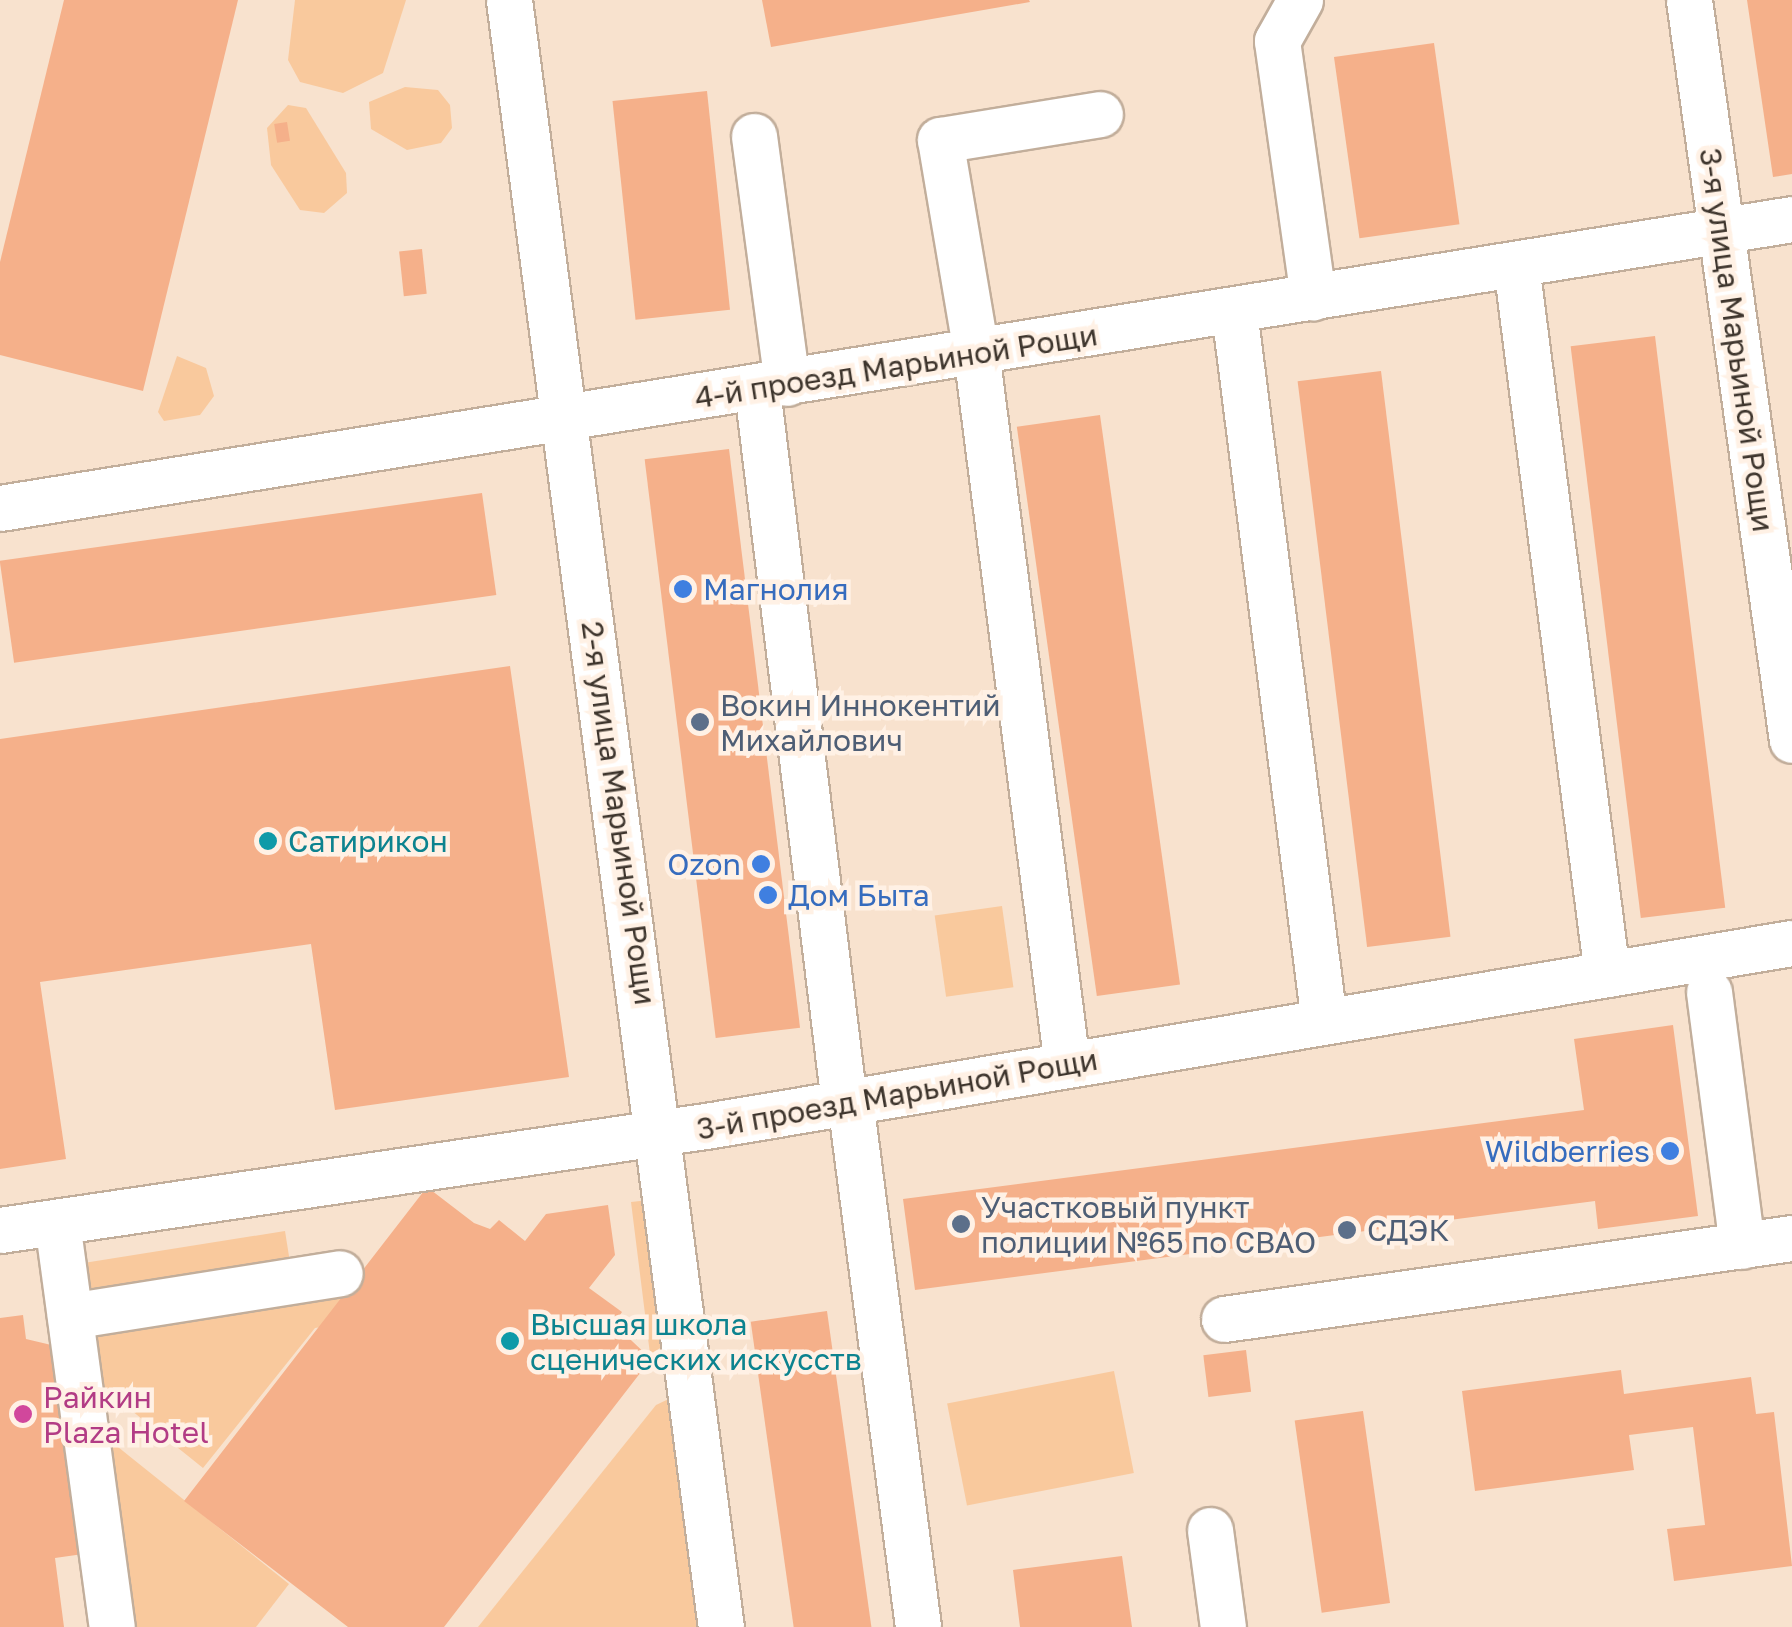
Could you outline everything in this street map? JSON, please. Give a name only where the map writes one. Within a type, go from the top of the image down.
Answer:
[{"type":"street","name":"2-я улица Марьиной Рощи","points":[[509,0],[722,1627]]},
{"type":"street","points":[[1300,0],[1277,41],[1313,297]]},
{"type":"street","name":"3-я улица Марьиной Рощи","points":[[1689,0],[1792,740]]},
{"type":"street","points":[[1067,1065],[976,352],[940,140],[1100,114]]},
{"type":"street","points":[[754,136],[772,386],[847,1102],[918,1627]]},
{"type":"street","name":"4-й проезд Марьиной Рощи","points":[[0,508],[566,420],[1792,219]]},
{"type":"street","points":[[1516,265],[1607,974]]},
{"type":"street","points":[[1234,310],[1324,1021]]},
{"type":"street","name":"3-й проезд Марьиной Рощи","points":[[0,1230],[660,1133],[1792,942]]},
{"type":"street","points":[[1709,992],[1742,1246]]},
{"type":"street","points":[[57,1222],[112,1627]]},
{"type":"street","points":[[1224,1319],[1792,1238]]},
{"type":"street","points":[[70,1316],[340,1273]]},
{"type":"street","points":[[1210,1530],[1223,1627]]},
{"type":"shaded area","points":[[295,0],[406,0],[383,73],[343,93],[300,82],[288,60]]},
{"type":"shaded area","points":[[405,87],[438,90],[450,105],[452,128],[441,143],[407,150],[371,129],[369,102]]},
{"type":"shaded area","points":[[288,105],[306,108],[346,173],[347,193],[324,213],[300,210],[271,165],[267,128]]},
{"type":"shaded area","points":[[177,356],[206,368],[214,396],[200,415],[164,421],[158,412]]},
{"type":"shaded area","points":[[1002,906],[1013,987],[946,997],[935,915]]},
{"type":"shaded area","points":[[649,1200],[662,1347],[650,1354],[631,1202]]},
{"type":"shaded area","points":[[285,1231],[290,1263],[86,1295],[81,1263]]},
{"type":"shaded area","points":[[430,1281],[432,1309],[315,1328],[203,1468],[96,1382],[90,1334]]},
{"type":"shaded area","points":[[1114,1371],[1134,1473],[967,1506],[947,1403]]},
{"type":"shaded area","points":[[675,1396],[704,1627],[478,1627],[656,1405]]},
{"type":"shaded area","points":[[103,1435],[289,1584],[256,1627],[127,1627]]},
{"type":"building","points":[[64,0],[238,0],[143,391],[0,355],[0,262]]},
{"type":"building","points":[[762,0],[1029,0],[1030,2],[771,47]]},
{"type":"building","points":[[1747,0],[1792,0],[1792,174],[1773,177]]},
{"type":"building","points":[[1434,43],[1459,224],[1359,238],[1334,57]]},
{"type":"building","points":[[707,91],[730,310],[636,320],[613,101]]},
{"type":"building","points":[[287,122],[290,141],[277,143],[274,124]]},
{"type":"building","points":[[422,249],[427,294],[404,296],[399,251]]},
{"type":"building","points":[[1655,336],[1725,908],[1641,918],[1571,346]]},
{"type":"building","points":[[1381,371],[1450,937],[1367,947],[1298,381]]},
{"type":"building","points":[[1100,415],[1180,984],[1097,996],[1017,427]]},
{"type":"building","points":[[729,449],[800,1028],[716,1038],[645,459]]},
{"type":"building","points":[[482,493],[496,595],[14,663],[0,561]]},
{"type":"building","name":"Сатирикон","points":[[510,666],[569,1077],[335,1110],[311,944],[40,982],[66,1159],[0,1169],[0,739]]},
{"type":"building","points":[[1673,1025],[1698,1216],[1598,1229],[1595,1201],[915,1290],[903,1199],[1584,1110],[1574,1039]]},
{"type":"building","points":[[427,1187],[474,1223],[490,1229],[499,1220],[525,1241],[546,1214],[608,1205],[615,1255],[589,1288],[622,1312],[614,1324],[651,1359],[444,1627],[348,1627],[184,1501]]},
{"type":"building","points":[[827,1311],[871,1627],[794,1627],[751,1322]]},
{"type":"building","points":[[23,1315],[26,1339],[64,1348],[90,1553],[55,1558],[64,1627],[0,1627],[0,1318]]},
{"type":"building","points":[[1246,1350],[1251,1392],[1208,1397],[1203,1355]]},
{"type":"building","points":[[1621,1370],[1624,1394],[1751,1377],[1756,1414],[1774,1412],[1792,1566],[1674,1581],[1667,1529],[1705,1525],[1693,1427],[1629,1435],[1634,1470],[1475,1491],[1462,1391]]},
{"type":"building","points":[[1363,1411],[1390,1603],[1322,1613],[1295,1421]]},
{"type":"building","points":[[1122,1556],[1132,1627],[1020,1627],[1013,1570]]},
{"type":"place","name":"Магнолия","points":[[683,589]]},
{"type":"place","name":"Вокин Иннокентий Михайлович","points":[[700,722]]},
{"type":"place","name":"Сатирикон","points":[[268,841]]},
{"type":"place","name":"Ozon","points":[[761,864]]},
{"type":"place","name":"Дом Быта","points":[[768,895]]},
{"type":"place","name":"Wildberries","points":[[1670,1151]]},
{"type":"place","name":"Участковый пункт полиции №65 по СВАО","points":[[961,1224]]},
{"type":"place","name":"СДЭК","points":[[1347,1230]]},
{"type":"place","name":"Высшая школа сценических искусств","points":[[510,1341]]},
{"type":"place","name":"Райкин Plaza Hotel","points":[[23,1414]]}]
